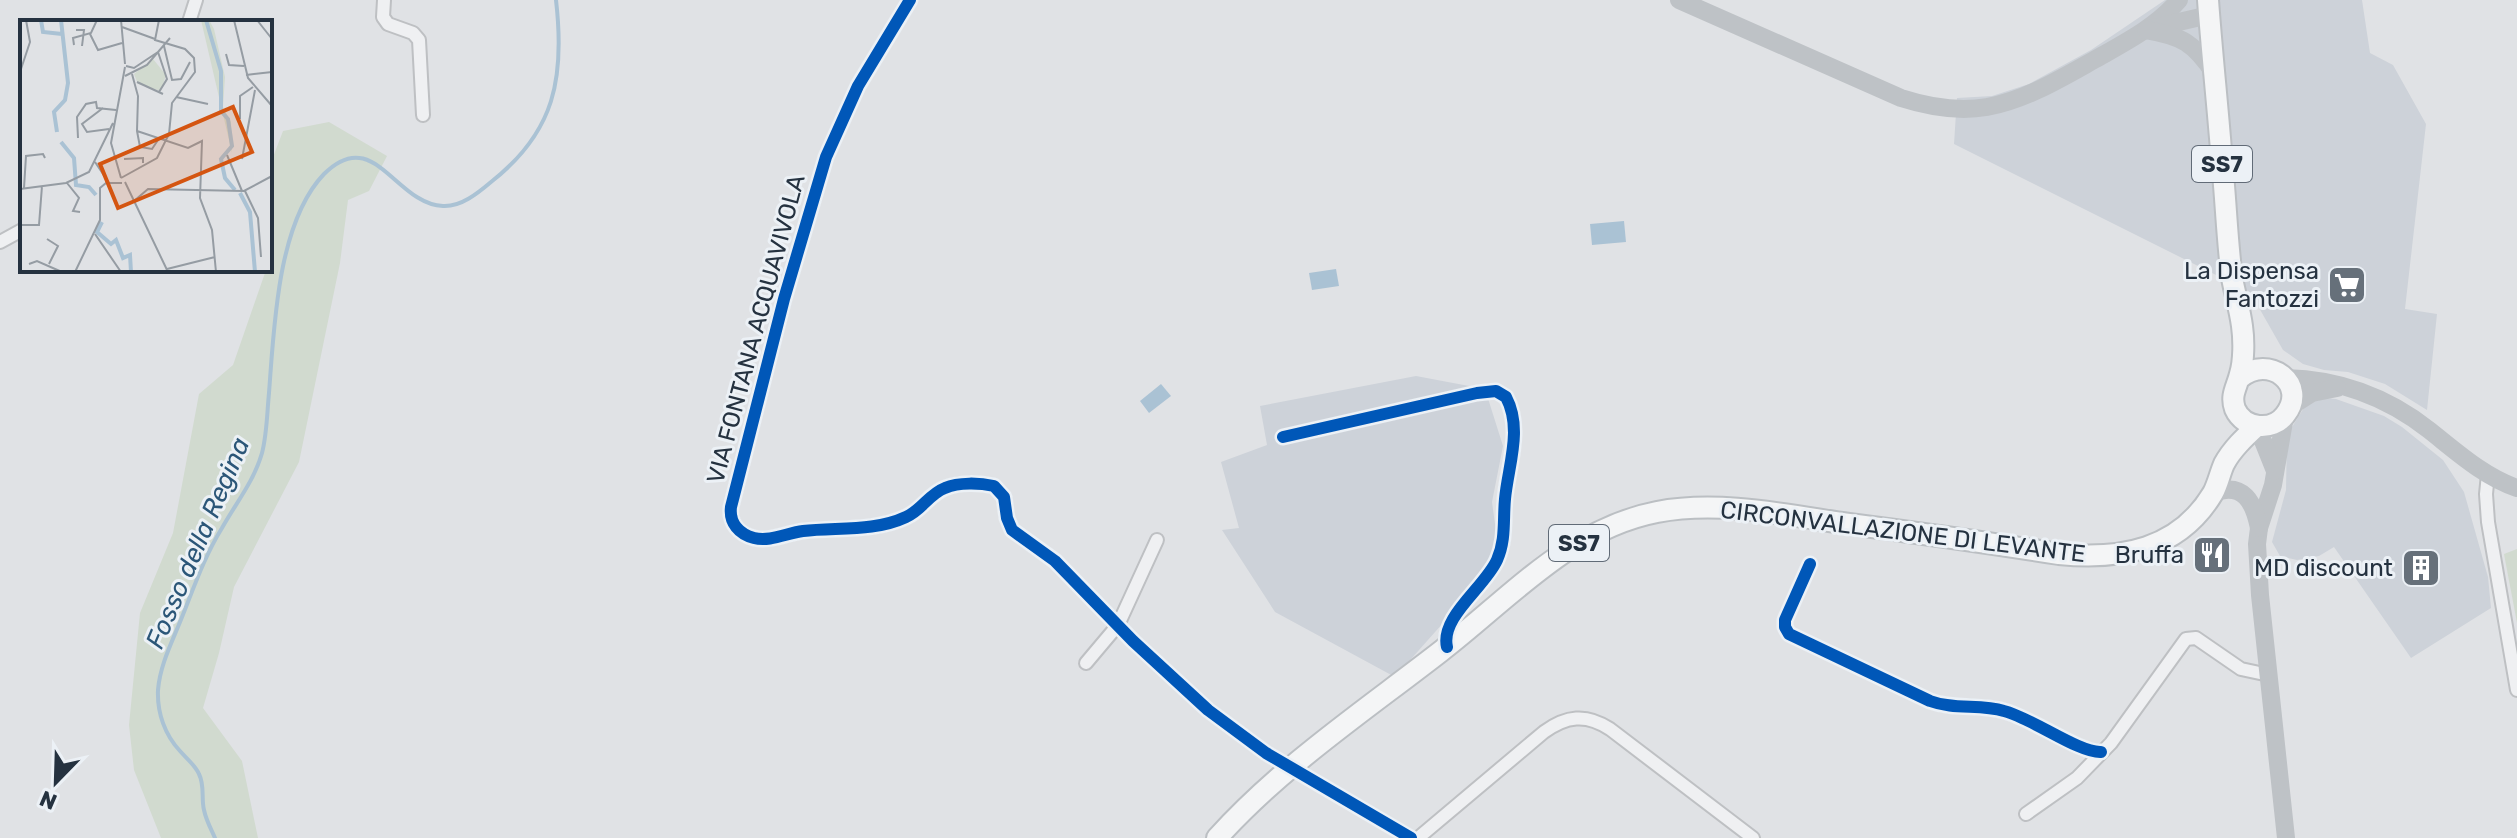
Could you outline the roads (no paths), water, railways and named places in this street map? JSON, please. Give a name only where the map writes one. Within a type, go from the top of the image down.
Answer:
[{"type":"main road","points":[[1679,0],[1901,98],[1961,109],[1988,107],[2035,91],[2146,30],[2209,8]]},
{"type":"main road","points":[[2146,30],[2179,0]]},
{"type":"main road","name":"SS7","points":[[2209,8],[2233,280],[2243,328],[2240,378],[2233,396],[2230,443],[2224,465]]},
{"type":"main road","points":[[2146,30],[2183,39],[2200,53],[2214,73]]},
{"type":"main road","name":"SS7","points":[[2243,328],[2290,387],[2287,412]]},
{"type":"main road","points":[[2240,378],[2257,368],[2348,386],[2384,401],[2488,474],[2517,488]]},
{"type":"main road","points":[[2234,406],[2247,422],[2267,426],[2277,423],[2312,393],[2348,386]]},
{"type":"main road","points":[[2259,528],[2270,498],[2287,412]]},
{"type":"main road","points":[[2257,426],[2275,472]]},
{"type":"main road","name":"CIRCONVALLAZIONE DI LEVANTE","points":[[1217,838],[1290,768],[1564,552],[1615,524],[1658,512],[1694,508],[1730,509],[2059,554],[2113,555],[2151,547],[2174,535],[2197,515],[2213,493],[2224,465],[2257,426]]},
{"type":"main road","points":[[2213,493],[2235,491],[2250,500],[2259,528],[2257,564],[2286,838]]},
{"type":"street","points":[[190,20],[196,0]]},
{"type":"street","points":[[384,0],[383,17],[388,24],[413,33],[419,40],[423,115]]},
{"type":"street","name":"VIA FONTANA ACQUAVIVOLA","points":[[910,0],[858,86],[826,157],[784,299],[731,517],[742,532],[760,539],[801,532],[859,528],[906,517],[938,491],[948,487],[991,485],[1002,494],[1012,530],[1055,561],[1157,664],[1216,717],[1290,768],[1411,838]]},
{"type":"street","points":[[0,242],[20,231]]},
{"type":"street","points":[[1283,437],[1477,393],[1496,391],[1506,397],[1512,416],[1513,448],[1501,549],[1491,571],[1450,621],[1445,635],[1447,647]]},
{"type":"street","points":[[2488,474],[2487,509],[2517,690]]},
{"type":"street","points":[[1086,663],[1118,625],[1157,540]]},
{"type":"street","points":[[1810,564],[1785,620],[1789,634],[1935,703],[1948,707],[2001,710],[2036,723],[2087,750],[2101,752]]},
{"type":"street","points":[[2181,629],[2241,669],[2269,675]]},
{"type":"street","points":[[2026,814],[2077,778],[2121,731],[2183,642],[2193,637]]},
{"type":"street","points":[[1418,838],[1544,732],[1564,720],[1582,717],[1610,729],[1753,838]]},
{"type":"water","points":[[1624,221],[1626,242],[1592,245],[1590,224]]},
{"type":"water","points":[[1336,269],[1339,286],[1312,290],[1309,273]]},
{"type":"water","points":[[1161,384],[1171,396],[1149,413],[1140,401]]},
{"type":"waterway","name":"Fosso della Regina","points":[[215,838],[205,814],[199,774],[170,738],[163,723],[158,699],[159,681],[166,655],[204,562],[250,482],[262,453],[276,309],[287,248],[296,220],[308,195],[324,174],[342,161],[357,158],[384,170],[426,202],[443,206],[463,202],[491,182],[513,163],[529,143],[551,102],[559,54],[556,0]]},
{"type":"place","name":"La Dispensa Fantozzi","points":[[2347,285]]},
{"type":"place","name":"Bruffa","points":[[2212,555]]},
{"type":"place","name":"MD discount","points":[[2421,568]]}]
